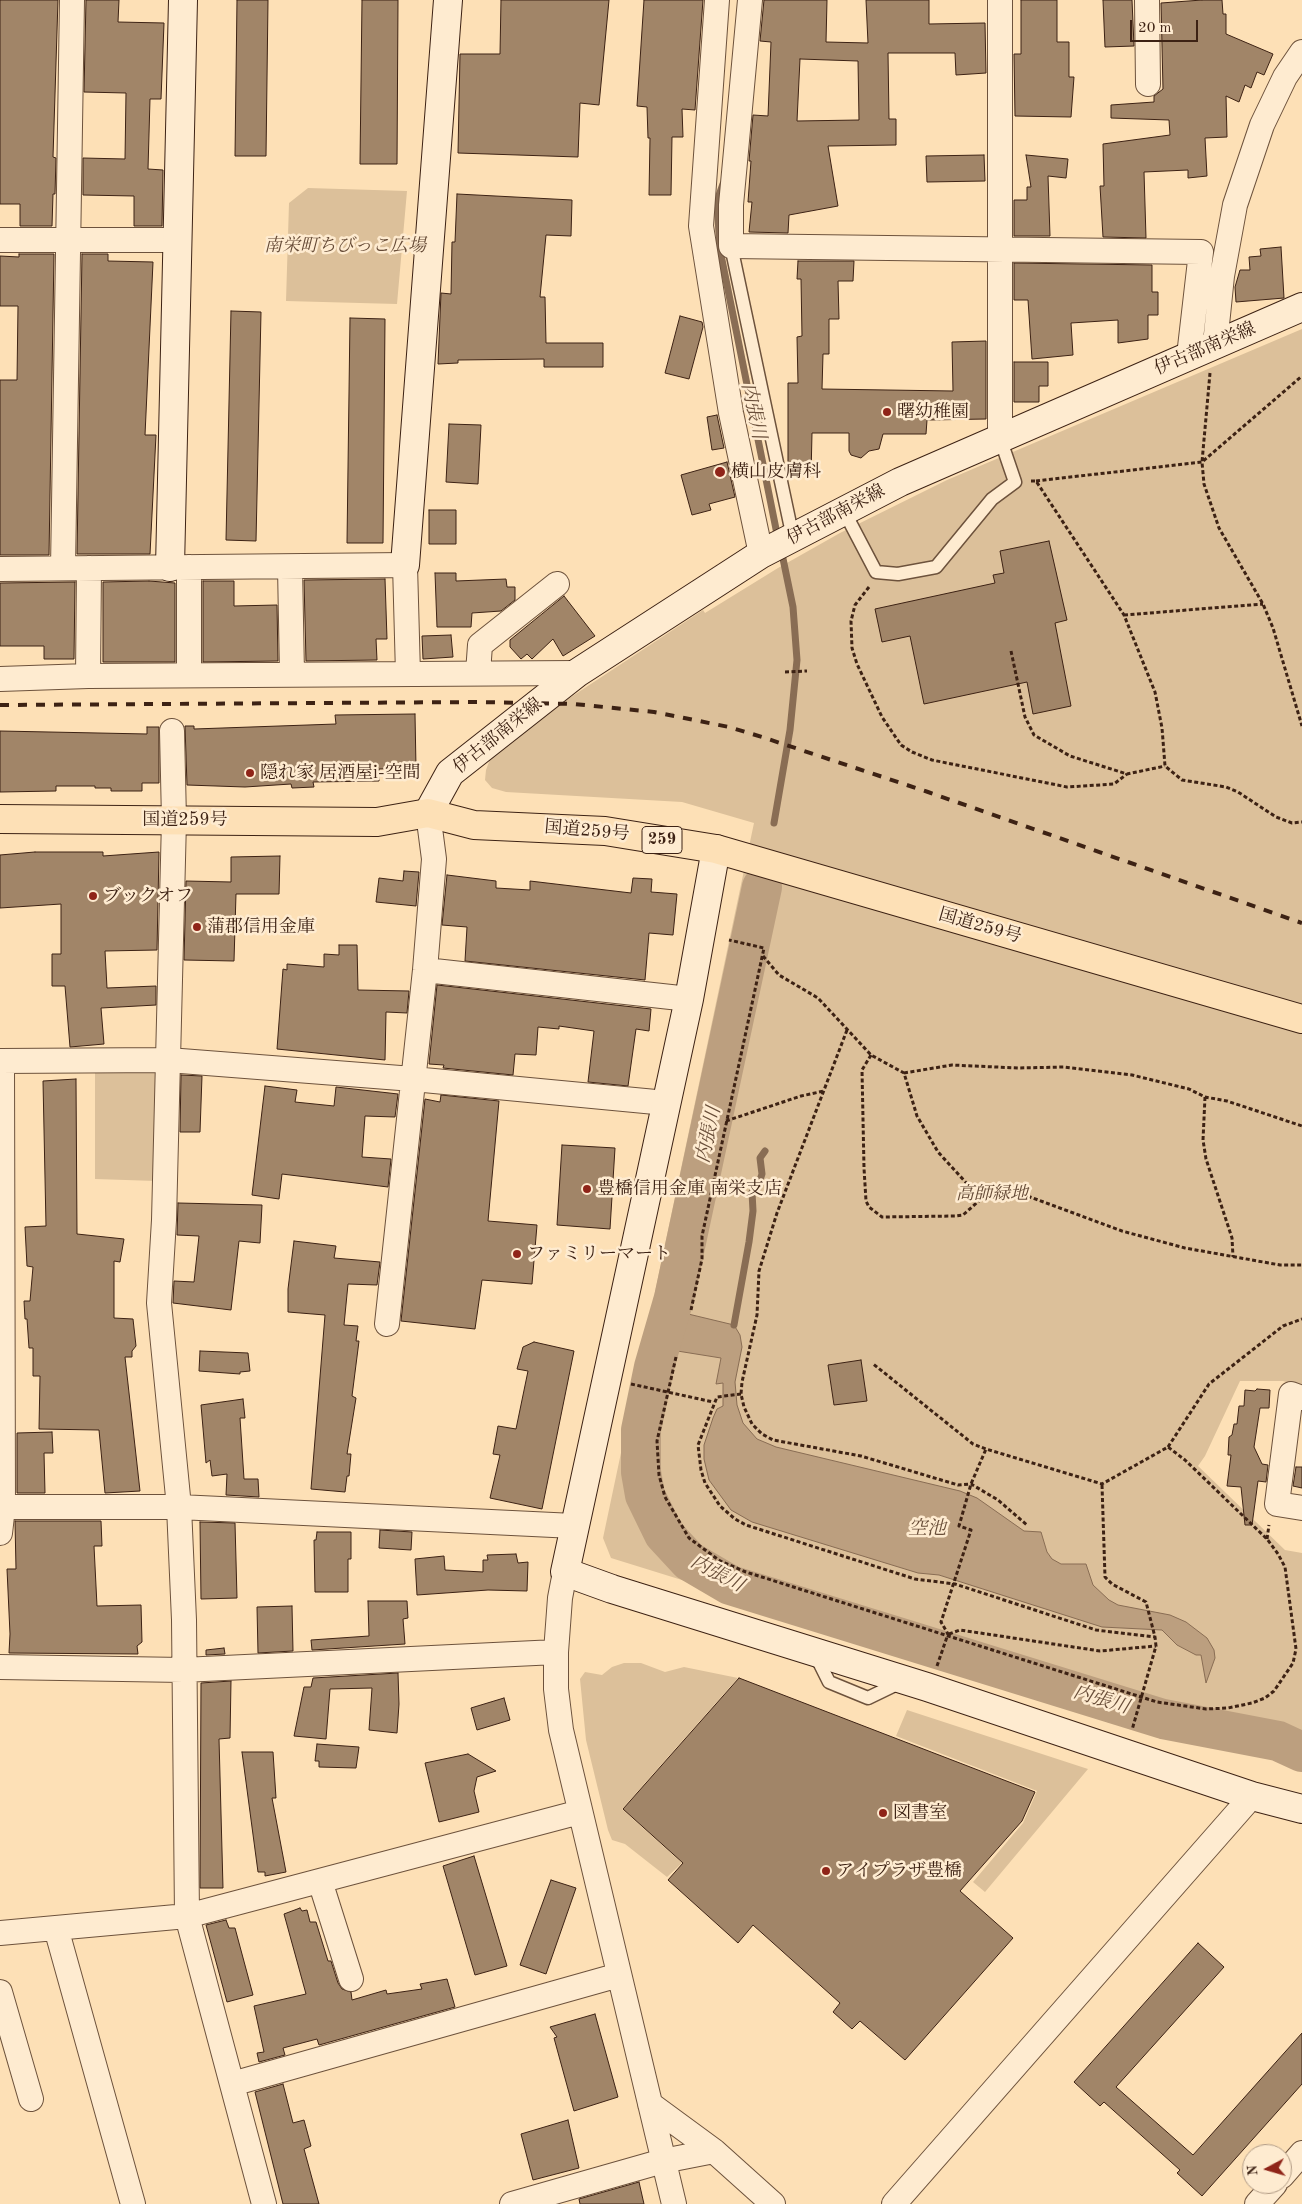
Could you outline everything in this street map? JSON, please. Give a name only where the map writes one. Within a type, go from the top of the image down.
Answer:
[{"type":"highway","name":"国道259号","points":[[0,818],[377,822],[428,812],[474,825],[605,831],[716,849],[1302,1019]]},
{"type":"street","points":[[63,568],[72,0]]},
{"type":"street","points":[[183,0],[179,240],[175,292],[179,567],[189,676]]},
{"type":"street","points":[[408,674],[405,565],[448,0]]},
{"type":"street","points":[[717,0],[700,226],[731,413],[764,553]]},
{"type":"street","points":[[750,0],[731,205],[731,246],[1201,252],[1205,355]]},
{"type":"street","points":[[1000,0],[1000,438]]},
{"type":"street","points":[[1147,0],[1148,84]]},
{"type":"street","points":[[1205,355],[1235,205],[1262,125],[1285,77],[1302,52]]},
{"type":"street","points":[[0,240],[67,238],[179,240]]},
{"type":"street","name":"伊古部南栄線","points":[[428,812],[450,773],[577,673],[764,553],[900,482],[1000,438],[1205,355],[1302,307]]},
{"type":"street","points":[[0,568],[405,565]]},
{"type":"street","points":[[290,567],[292,674]]},
{"type":"street","points":[[88,676],[89,568]]},
{"type":"street","points":[[478,673],[480,645],[556,584]]},
{"type":"street","points":[[0,679],[88,676],[577,673]]},
{"type":"street","points":[[172,731],[174,820],[164,1220],[159,1304],[179,1507],[184,1620],[183,1670],[187,1916],[264,2204]]},
{"type":"street","points":[[387,1324],[425,970],[434,859],[428,812]]},
{"type":"street","points":[[674,2204],[560,1730],[556,1689],[556,1652],[560,1598],[574,1526],[689,999],[716,849]]},
{"type":"street","points":[[425,970],[689,999]]},
{"type":"street","points":[[0,1532],[2,1507],[1,1061],[168,1060],[413,1079],[666,1103]]},
{"type":"street","points":[[1302,1398],[1291,1394],[1276,1504],[1302,1508]]},
{"type":"street","points":[[2,1507],[179,1507],[574,1526]]},
{"type":"street","points":[[565,1572],[612,1589],[905,1680],[1252,1796],[1302,1809]]},
{"type":"street","points":[[0,1667],[183,1670],[556,1652]]},
{"type":"street","points":[[894,2204],[1252,1796]]},
{"type":"street","points":[[0,1933],[187,1916],[580,1812]]},
{"type":"street","points":[[320,1881],[351,1979]]},
{"type":"street","points":[[56,1928],[133,2204]]},
{"type":"street","points":[[232,2084],[619,1975]]},
{"type":"street","points":[[0,1992],[31,2099]]},
{"type":"street","points":[[650,2104],[714,2150],[773,2204]]},
{"type":"street","points":[[512,2204],[663,2161],[714,2150]]},
{"type":"street","points":[[1292,2165],[1302,2154]]},
{"type":"street","points":[[1257,2204],[1266,2194]]},
{"type":"lane","points":[[731,246],[792,538]]},
{"type":"lane","points":[[844,511],[876,572],[898,574],[936,567],[992,499],[1015,482],[1000,438]]},
{"type":"path","points":[[1205,355],[1202,462],[1204,484],[1219,528],[1263,604],[1289,675],[1302,726]]},
{"type":"path","points":[[1015,482],[1202,462],[1302,376]]},
{"type":"path","points":[[1036,481],[1124,614],[1155,692],[1162,728],[1165,766],[1171,774],[1182,780],[1226,787],[1252,800],[1276,817],[1292,824],[1302,822]]},
{"type":"path","points":[[876,572],[872,583],[855,605],[850,636],[857,664],[882,717],[901,745],[932,760],[1067,787],[1114,784],[1128,774],[1165,766]]},
{"type":"path","points":[[1124,614],[1263,604]]},
{"type":"path","points":[[1010,651],[1025,717],[1034,736],[1070,756],[1128,774]]},
{"type":"path","points":[[786,672],[807,671]]},
{"type":"path","points":[[691,1310],[702,1259],[702,1236],[764,948],[729,940]]},
{"type":"path","points":[[763,956],[778,975],[818,998],[871,1055],[904,1073],[952,1064],[1018,1068],[1064,1067],[1132,1075],[1188,1089],[1205,1097],[1227,1101],[1302,1126]]},
{"type":"path","points":[[847,1030],[777,1213],[760,1271],[757,1315],[741,1394],[752,1424],[773,1440],[861,1456],[958,1484],[972,1484],[998,1500],[1027,1525]]},
{"type":"path","points":[[871,1055],[862,1070],[864,1168],[869,1207],[882,1217],[963,1215],[982,1199],[994,1195],[1022,1194],[1122,1231],[1233,1257],[1280,1265],[1302,1265]]},
{"type":"path","points":[[904,1073],[917,1116],[938,1152],[982,1199]]},
{"type":"path","points":[[726,1121],[801,1096],[824,1091]]},
{"type":"path","points":[[1205,1097],[1203,1140],[1206,1159],[1232,1238],[1233,1257]]},
{"type":"path","points":[[872,1363],[973,1444],[1102,1484],[1168,1447],[1209,1384],[1283,1326],[1302,1319]]},
{"type":"path","points":[[676,1357],[658,1440],[659,1475],[665,1497],[689,1538],[720,1561],[746,1572],[1157,1702],[1206,1709],[1240,1707],[1265,1698],[1274,1691],[1293,1663],[1296,1648],[1285,1567],[1267,1539],[1202,1475],[1168,1447]]},
{"type":"path","points":[[644,1387],[713,1402]]},
{"type":"path","points":[[741,1394],[717,1397],[713,1402],[698,1445],[700,1470],[711,1494],[735,1519],[746,1526],[915,1579],[954,1584],[1105,1633],[1141,1634],[1155,1637]]},
{"type":"path","points":[[948,1636],[942,1622],[971,1530],[959,1526],[972,1484],[986,1449]]},
{"type":"path","points":[[1102,1484],[1104,1577],[1112,1584],[1140,1597],[1146,1602],[1155,1637],[1156,1646],[1132,1729]]},
{"type":"path","points":[[938,1663],[948,1636],[960,1630],[1100,1651],[1156,1646]]},
{"type":"green space","name":"南栄町ちびっこ広場","points":[[308,188],[407,191],[397,304],[286,301],[289,203]]},
{"type":"green space","name":"高師緑地","points":[[1302,329],[1302,1387],[1283,1381],[1240,1381],[1205,1456],[1198,1466],[1285,1550],[1302,1553],[1302,1732],[1242,1721],[1183,1714],[1155,1707],[1146,1731],[756,1603],[611,1558],[603,1538],[754,823],[682,802],[506,792],[492,788],[485,780],[486,770],[490,759],[526,728],[562,703],[703,610],[705,613],[840,533],[947,480]]},
{"type":"green space","points":[[95,1069],[160,1070],[156,1181],[95,1179]]},
{"type":"green space","points":[[624,1663],[641,1663],[665,1672],[684,1667],[738,1678],[622,1809],[682,1863],[667,1877],[625,1844],[612,1840],[586,1740],[580,1679],[585,1672],[602,1675],[612,1667]]},
{"type":"green space","points":[[907,1710],[1088,1769],[985,1892],[973,1882],[1023,1823],[1037,1791],[896,1736]]},
{"type":"water","name":"空池","points":[[684,1313],[734,1325],[740,1335],[742,1347],[735,1382],[737,1405],[743,1423],[757,1439],[776,1447],[960,1491],[977,1498],[1024,1531],[1041,1532],[1047,1552],[1052,1559],[1061,1564],[1086,1564],[1093,1585],[1109,1600],[1118,1605],[1170,1615],[1186,1622],[1207,1638],[1214,1650],[1215,1658],[1206,1683],[1201,1655],[1196,1655],[1177,1645],[1162,1630],[1102,1627],[939,1575],[918,1573],[752,1522],[731,1510],[709,1480],[704,1459],[704,1445],[713,1418],[717,1409],[723,1406],[723,1383],[716,1384],[721,1358],[671,1350]]},
{"type":"building","points":[[0,0],[58,0],[53,157],[56,158],[52,226],[20,226],[20,204],[0,204]]},
{"type":"building","points":[[86,0],[119,0],[118,22],[164,23],[161,99],[150,99],[148,169],[163,170],[162,226],[134,226],[134,196],[83,195],[83,158],[125,159],[126,93],[84,92]]},
{"type":"building","points":[[237,0],[268,0],[266,156],[235,156]]},
{"type":"building","points":[[362,0],[398,0],[397,164],[360,164]]},
{"type":"building","points":[[501,0],[609,0],[599,105],[580,103],[578,157],[458,153],[460,54],[500,54]]},
{"type":"building","points":[[644,0],[703,0],[695,110],[682,109],[683,137],[672,137],[671,195],[649,195],[650,138],[648,138],[647,107],[637,106]]},
{"type":"building","points":[[764,0],[827,0],[826,42],[868,43],[866,0],[929,0],[929,24],[985,23],[986,73],[956,75],[955,53],[888,53],[889,119],[896,119],[896,145],[828,146],[838,206],[789,215],[788,233],[749,232],[752,202],[748,202],[751,161],[749,161],[753,115],[768,116],[771,42],[760,41]],"holes":[[[800,59],[858,61],[859,120],[797,121]]]},
{"type":"building","points":[[1021,0],[1057,0],[1057,42],[1069,42],[1069,77],[1074,77],[1071,117],[1015,116],[1014,54],[1021,54]]},
{"type":"building","points":[[1103,0],[1132,0],[1134,46],[1105,47]]},
{"type":"building","points":[[1222,0],[1223,14],[1226,14],[1226,34],[1273,54],[1264,75],[1257,72],[1251,88],[1245,85],[1239,102],[1226,96],[1227,137],[1205,138],[1207,176],[1188,178],[1188,170],[1144,172],[1146,238],[1103,237],[1100,186],[1104,186],[1103,144],[1170,135],[1169,120],[1111,118],[1111,105],[1154,102],[1154,96],[1163,89],[1161,3]]},
{"type":"building","points":[[984,155],[985,181],[927,182],[926,156]]},
{"type":"building","points":[[1026,155],[1068,159],[1066,178],[1048,176],[1050,236],[1014,236],[1014,200],[1027,200],[1027,187],[1031,187]]},
{"type":"building","points":[[457,194],[572,200],[571,236],[546,235],[540,297],[545,297],[546,343],[603,343],[603,367],[544,367],[544,359],[458,360],[458,363],[438,364],[441,293],[451,294],[452,242],[455,242]]},
{"type":"building","points":[[1281,247],[1284,298],[1236,302],[1235,287],[1240,270],[1250,270],[1249,257],[1261,256],[1260,249]]},
{"type":"building","points":[[19,254],[54,254],[49,555],[0,555],[0,380],[17,380],[18,306],[0,306],[0,256],[19,257]]},
{"type":"building","points":[[82,254],[108,254],[108,261],[153,262],[145,435],[156,435],[150,554],[77,554]]},
{"type":"building","points":[[798,261],[854,261],[853,281],[838,281],[839,319],[829,319],[829,354],[823,354],[822,389],[953,391],[952,342],[986,341],[986,419],[927,420],[926,434],[883,434],[879,449],[869,451],[861,458],[851,455],[849,451],[849,433],[812,433],[811,476],[788,476],[788,383],[798,383],[797,337],[802,336],[801,279],[797,279]]},
{"type":"building","points":[[1014,263],[1152,265],[1152,292],[1158,292],[1158,315],[1148,315],[1148,339],[1118,343],[1118,320],[1071,323],[1073,355],[1032,359],[1028,300],[1014,300]]},
{"type":"building","points":[[231,311],[261,312],[256,541],[226,540]]},
{"type":"building","points":[[680,316],[702,322],[703,327],[689,379],[665,373]]},
{"type":"building","points":[[350,318],[385,319],[383,543],[347,543]]},
{"type":"building","points":[[1014,362],[1048,362],[1048,386],[1039,386],[1039,402],[1014,402]]},
{"type":"building","points":[[717,415],[724,448],[712,450],[707,417]]},
{"type":"building","points":[[449,424],[481,425],[478,484],[446,482]]},
{"type":"building","points":[[727,462],[735,497],[709,504],[711,510],[692,515],[681,475]]},
{"type":"building","points":[[429,510],[456,510],[456,544],[429,544]]},
{"type":"building","points":[[1049,541],[1067,620],[1055,623],[1071,706],[1033,714],[1027,682],[924,704],[910,636],[882,642],[875,609],[995,583],[993,575],[1004,573],[1000,551]]},
{"type":"building","points":[[435,573],[456,573],[456,581],[506,579],[507,587],[515,587],[515,600],[501,611],[472,613],[471,627],[437,627]]},
{"type":"building","points":[[385,579],[387,639],[376,639],[377,660],[306,661],[304,580]]},
{"type":"building","points":[[149,581],[175,583],[175,662],[103,662],[103,582]]},
{"type":"building","points":[[203,581],[234,581],[234,606],[277,605],[278,661],[203,662]]},
{"type":"building","points":[[75,582],[74,659],[44,659],[44,646],[0,646],[0,583]]},
{"type":"building","points":[[564,596],[595,636],[563,656],[553,639],[532,659],[527,654],[521,659],[510,647],[510,640]]},
{"type":"building","points":[[451,635],[453,657],[423,659],[422,636]]},
{"type":"building","points":[[415,714],[416,768],[379,769],[379,781],[313,782],[314,787],[292,788],[291,784],[245,787],[187,785],[185,726],[194,726],[194,729],[336,724],[335,715]]},
{"type":"building","points":[[147,727],[159,727],[159,783],[142,783],[142,791],[111,791],[111,788],[95,788],[95,786],[56,786],[56,791],[0,792],[0,731],[147,734]]},
{"type":"building","points":[[35,852],[103,852],[103,856],[159,852],[157,950],[105,951],[107,988],[156,986],[156,1005],[101,1008],[104,1044],[70,1047],[65,986],[52,986],[52,954],[61,954],[61,904],[0,908],[0,855]]},
{"type":"building","points":[[280,856],[279,894],[236,894],[234,961],[184,960],[186,881],[231,882],[231,857]]},
{"type":"building","points":[[404,871],[419,872],[416,906],[376,902],[379,878],[403,881]]},
{"type":"building","points":[[447,875],[496,881],[496,888],[530,890],[530,881],[631,893],[633,878],[652,879],[651,892],[677,894],[673,935],[649,933],[645,980],[465,961],[467,927],[442,925]]},
{"type":"building","points":[[339,945],[357,945],[358,990],[409,991],[407,1013],[386,1012],[385,1060],[277,1049],[283,969],[287,970],[287,964],[324,967],[324,954],[339,955]]},
{"type":"building","points":[[437,985],[651,1009],[649,1031],[636,1029],[628,1086],[588,1082],[594,1031],[559,1026],[559,1029],[538,1027],[536,1055],[515,1054],[513,1075],[443,1068],[444,1065],[429,1064]]},
{"type":"building","points":[[181,1075],[202,1076],[200,1132],[180,1132]]},
{"type":"building","points":[[76,1079],[77,1234],[124,1239],[120,1262],[114,1261],[114,1318],[133,1319],[136,1346],[132,1351],[132,1357],[125,1357],[140,1491],[105,1493],[99,1430],[39,1429],[40,1376],[33,1376],[33,1348],[29,1348],[27,1319],[25,1319],[24,1301],[30,1301],[33,1267],[27,1266],[25,1227],[46,1226],[43,1081]]},
{"type":"building","points":[[265,1086],[297,1090],[295,1102],[334,1106],[336,1087],[398,1094],[395,1117],[365,1116],[362,1157],[391,1159],[388,1187],[282,1174],[279,1199],[252,1195]]},
{"type":"building","points":[[441,1095],[499,1101],[488,1221],[537,1225],[532,1284],[482,1280],[475,1329],[401,1321],[425,1099],[440,1102]]},
{"type":"building","points":[[562,1145],[615,1148],[610,1229],[557,1225]]},
{"type":"building","points":[[178,1203],[262,1205],[260,1243],[239,1241],[231,1310],[173,1303],[174,1281],[194,1282],[199,1236],[177,1235]]},
{"type":"building","points":[[294,1241],[336,1246],[334,1258],[380,1262],[377,1285],[348,1284],[344,1325],[358,1326],[356,1341],[359,1341],[352,1396],[356,1398],[347,1454],[351,1454],[349,1476],[347,1476],[345,1492],[311,1489],[325,1315],[288,1312],[288,1289]]},
{"type":"building","points":[[534,1342],[574,1351],[542,1509],[490,1498],[500,1455],[493,1454],[498,1426],[516,1429],[528,1371],[517,1369],[523,1347]]},
{"type":"building","points":[[200,1351],[248,1353],[250,1371],[240,1372],[240,1374],[199,1371]]},
{"type":"building","points":[[861,1360],[867,1401],[834,1405],[828,1365]]},
{"type":"building","points":[[1257,1389],[1270,1390],[1269,1408],[1260,1408],[1254,1447],[1262,1464],[1268,1465],[1266,1482],[1258,1481],[1252,1525],[1245,1525],[1241,1487],[1227,1486],[1231,1455],[1228,1455],[1229,1437],[1232,1435],[1234,1424],[1237,1424],[1239,1406],[1244,1406],[1245,1390],[1255,1391]]},
{"type":"building","points":[[243,1399],[245,1418],[240,1418],[244,1479],[258,1479],[259,1497],[226,1495],[227,1474],[212,1476],[210,1460],[206,1463],[201,1405]]},
{"type":"building","points":[[52,1432],[53,1453],[44,1453],[45,1493],[17,1493],[17,1433]]},
{"type":"building","points":[[1296,1467],[1302,1467],[1302,1488],[1293,1486]]},
{"type":"building","points":[[15,1521],[101,1521],[102,1546],[94,1546],[97,1606],[141,1605],[142,1642],[137,1646],[138,1654],[9,1653],[7,1569],[16,1569]]},
{"type":"building","points":[[200,1522],[235,1523],[237,1598],[201,1599]]},
{"type":"building","points":[[380,1530],[412,1532],[411,1550],[379,1548]]},
{"type":"building","points":[[317,1532],[351,1532],[351,1559],[348,1559],[348,1592],[315,1592],[314,1540],[316,1540]]},
{"type":"building","points":[[516,1554],[518,1563],[528,1562],[527,1591],[488,1590],[417,1595],[415,1559],[444,1556],[445,1570],[483,1572],[483,1560],[488,1560],[487,1555]]},
{"type":"building","points":[[368,1601],[407,1601],[408,1618],[403,1619],[405,1644],[312,1650],[311,1640],[369,1636]]},
{"type":"building","points":[[292,1606],[293,1651],[258,1653],[257,1607]]},
{"type":"building","points":[[224,1648],[225,1654],[206,1655],[206,1650]]},
{"type":"building","points":[[398,1673],[399,1704],[397,1733],[369,1730],[372,1688],[330,1689],[326,1739],[294,1736],[304,1687],[311,1687],[313,1678]]},
{"type":"building","name":"アイプラザ豊橋","points":[[739,1678],[1035,1792],[1022,1821],[960,1891],[1013,1938],[905,2060],[860,2021],[852,2029],[833,2012],[840,2003],[753,1925],[738,1943],[668,1880],[683,1863],[623,1809]]},
{"type":"building","points":[[231,1681],[230,1738],[219,1739],[223,1888],[200,1888],[201,1683]]},
{"type":"building","points":[[504,1698],[510,1720],[477,1730],[471,1708]]},
{"type":"building","points":[[317,1744],[359,1747],[356,1768],[319,1767],[319,1761],[315,1761]]},
{"type":"building","points":[[242,1752],[273,1752],[276,1798],[272,1798],[286,1872],[265,1876],[265,1872],[258,1872]]},
{"type":"building","points":[[468,1754],[496,1771],[477,1777],[474,1791],[479,1812],[439,1822],[425,1763]]},
{"type":"building","points":[[474,1856],[507,1966],[475,1975],[443,1866]]},
{"type":"building","points":[[551,1880],[576,1888],[546,1974],[520,1965]]},
{"type":"building","points":[[300,1908],[302,1911],[307,1910],[310,1922],[316,1922],[328,1961],[331,1961],[338,1983],[342,1989],[351,1992],[352,2000],[386,1990],[387,1994],[422,1989],[420,1984],[447,1979],[455,2007],[319,2045],[317,2039],[283,2048],[285,2055],[259,2062],[257,2053],[264,2052],[254,2006],[306,1994],[284,1914]]},
{"type":"building","points":[[226,1920],[229,1928],[235,1928],[253,1995],[227,2002],[206,1925]]},
{"type":"building","points":[[1198,1943],[1224,1967],[1116,2087],[1193,2155],[1302,2033],[1302,2084],[1248,2144],[1242,2144],[1242,2151],[1202,2196],[1177,2173],[1180,2170],[1104,2102],[1100,2106],[1074,2082]]},
{"type":"building","points":[[595,2014],[618,2097],[574,2111],[554,2038],[557,2037],[550,2027]]},
{"type":"building","points":[[283,2084],[293,2123],[304,2120],[311,2146],[304,2149],[319,2204],[283,2204],[255,2092]]},
{"type":"building","points":[[568,2120],[579,2168],[533,2180],[521,2134]]},
{"type":"building","points":[[639,2182],[644,2204],[580,2204],[579,2199]]},
{"type":"waterway","name":"内張川","points":[[723,184],[717,201],[720,250],[778,539]]},
{"type":"waterway","name":"内張川","points":[[774,823],[790,730],[797,660],[793,607],[781,549]]},
{"type":"waterway","name":"内張川","points":[[762,887],[674,1298],[654,1367],[641,1430],[641,1472],[645,1495],[664,1534],[689,1561],[730,1585],[1163,1719],[1278,1741],[1302,1752]]},
{"type":"waterway","points":[[734,1325],[749,1242],[753,1211],[752,1192],[762,1174],[760,1158],[765,1151]]},
{"type":"railway","points":[[0,705],[480,702],[574,704],[654,712],[729,727],[762,737],[928,792],[1302,923]]},
{"type":"place","name":"曙幼稚園","points":[[887,412]]},
{"type":"place","name":"横山皮膚科","points":[[720,472]]},
{"type":"place","name":"隠れ家 居酒屋i-空間","points":[[250,773]]},
{"type":"place","name":"ブックオフ","points":[[93,896]]},
{"type":"place","name":"蒲郡信用金庫","points":[[197,927]]},
{"type":"place","name":"豊橋信用金庫 南栄支店","points":[[587,1189]]},
{"type":"place","name":"ファミリーマート","points":[[517,1254]]},
{"type":"place","name":"図書室","points":[[883,1813]]},
{"type":"place","name":"アイプラザ豊橋","points":[[826,1871]]}]
